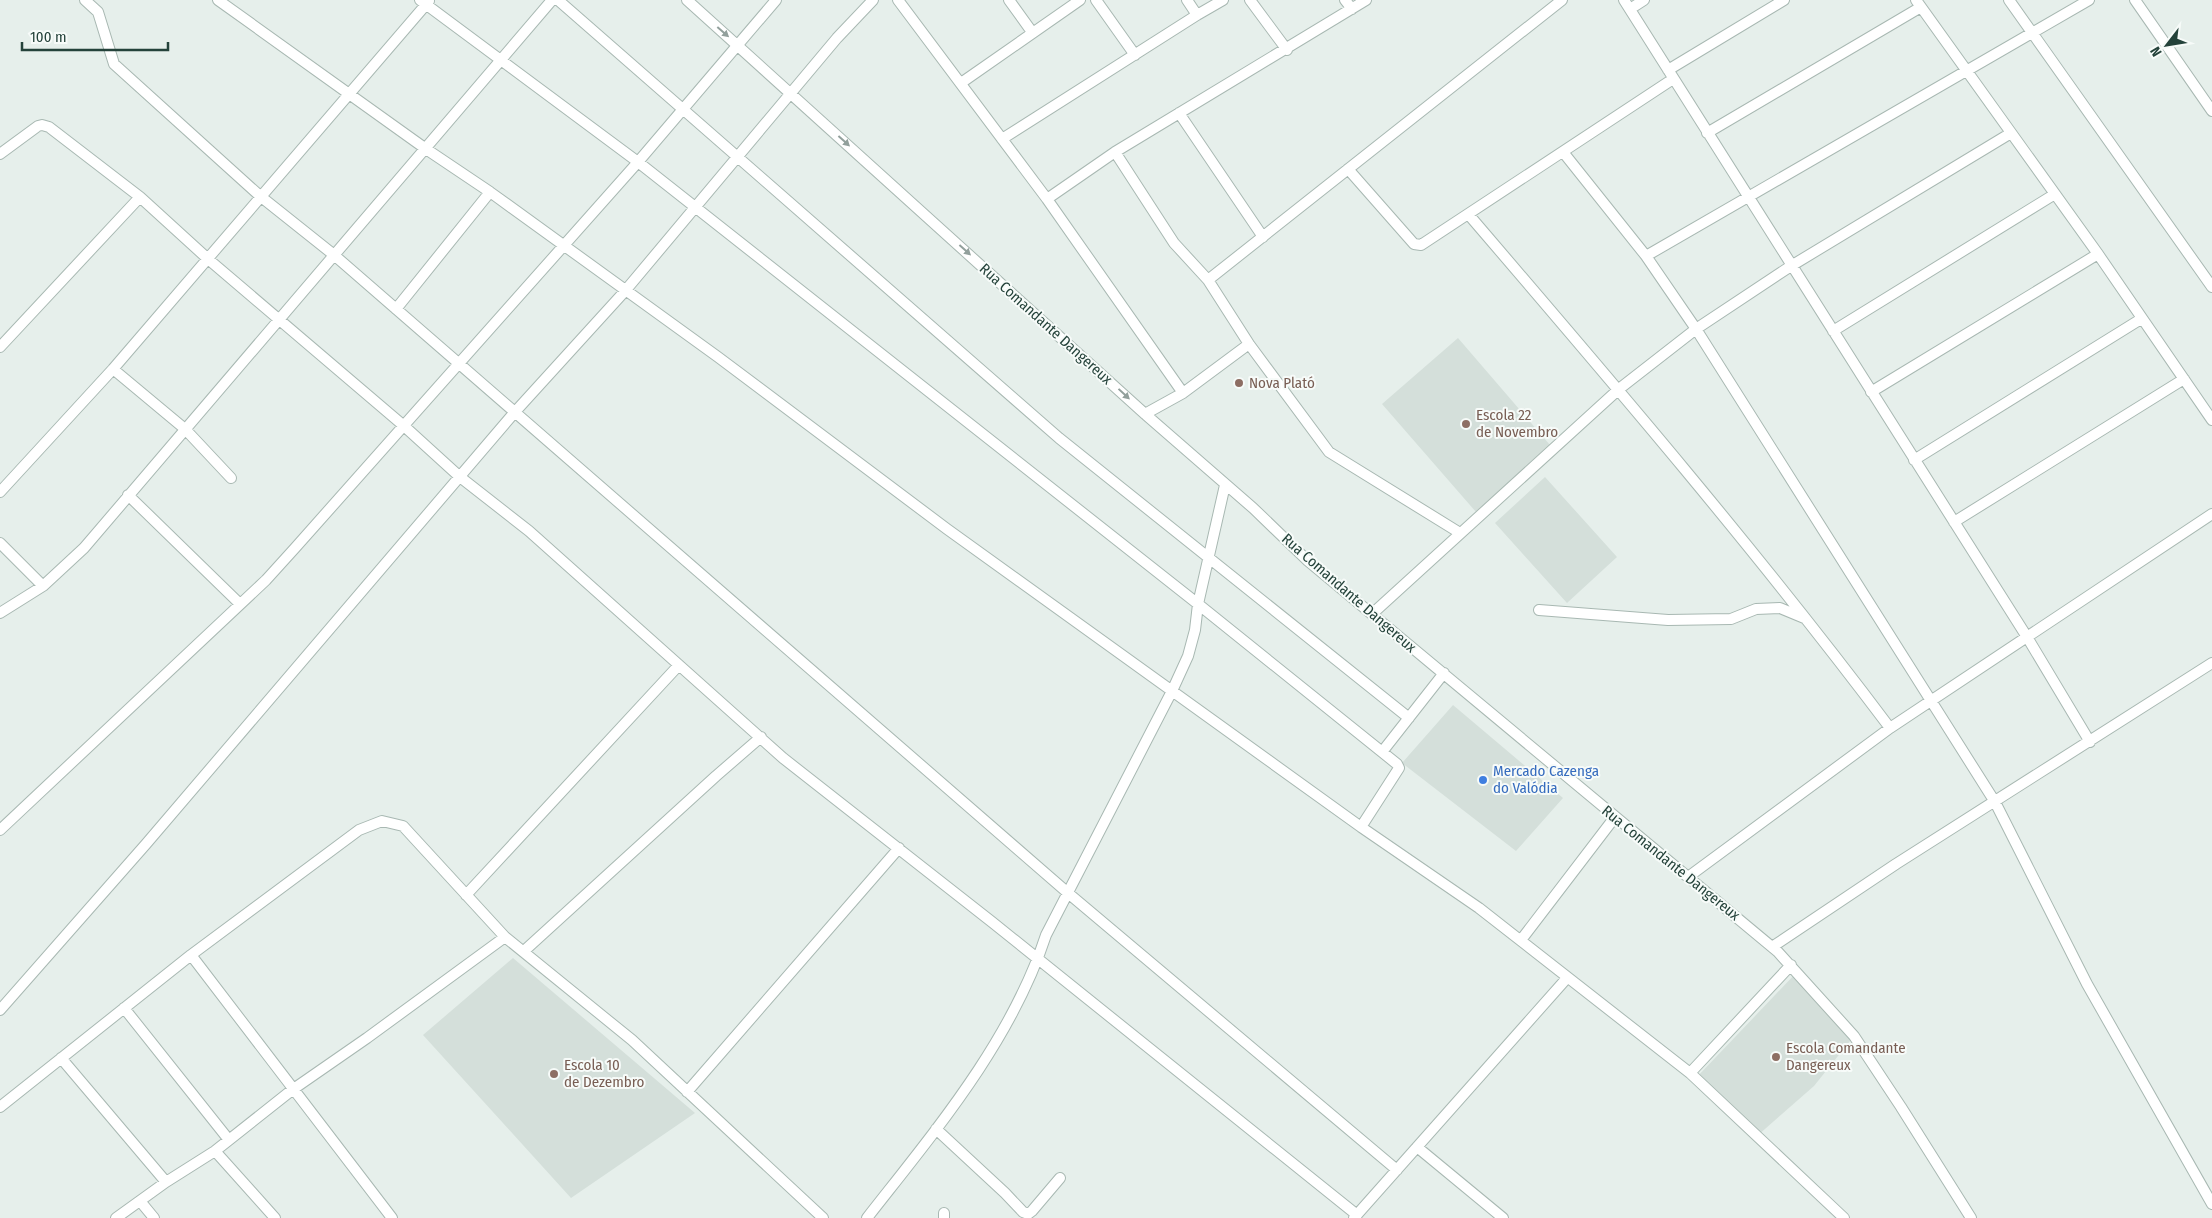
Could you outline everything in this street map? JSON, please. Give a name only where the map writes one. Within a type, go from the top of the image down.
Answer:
[{"type":"street","points":[[85,0],[98,12],[114,64],[260,196],[334,255],[458,365],[1068,893],[1396,1170]]},
{"type":"street","points":[[218,0],[348,94],[564,245],[718,357],[947,529],[1521,940],[1690,1073],[1844,1218]]},
{"type":"street","points":[[0,613],[43,586],[84,548],[552,0]]},
{"type":"street","points":[[558,0],[684,108],[1059,438],[1408,718]]},
{"type":"street","name":"Rua Comandante Dangereux","points":[[687,0],[1145,414],[1253,508],[1308,561],[1772,947],[1791,965],[1854,1036],[1971,1218]]},
{"type":"street","points":[[0,830],[240,604],[295,548],[638,162],[776,0]]},
{"type":"street","points":[[0,1010],[146,844],[514,413],[625,290],[837,38],[873,0]]},
{"type":"street","points":[[898,0],[1047,198],[1182,393]]},
{"type":"street","points":[[1009,0],[1032,32]]},
{"type":"street","points":[[960,83],[1080,0]]},
{"type":"street","points":[[1096,0],[1135,55]]},
{"type":"street","points":[[1187,0],[1196,15]]},
{"type":"street","points":[[1002,139],[1196,15],[1223,0]]},
{"type":"street","points":[[1250,0],[1286,50]]},
{"type":"street","points":[[1345,0],[1352,10]]},
{"type":"street","points":[[1047,198],[1115,152],[1366,0]]},
{"type":"street","points":[[1208,280],[1562,0]]},
{"type":"street","points":[[1644,0],[1627,4],[2027,637],[2090,742]]},
{"type":"street","points":[[1348,169],[1414,244],[1421,245],[1427,243],[1563,152],[1671,75],[1784,0]]},
{"type":"street","points":[[2009,0],[2212,287]]},
{"type":"street","points":[[1646,256],[2033,34],[2088,0]]},
{"type":"street","points":[[2135,0],[2212,111]]},
{"type":"street","points":[[0,492],[113,369],[426,1],[638,162],[1198,604],[1382,752],[1399,768],[1361,827]]},
{"type":"street","points":[[1707,133],[1918,4],[2098,254],[2212,420]]},
{"type":"street","points":[[1179,113],[1263,237]]},
{"type":"street","points":[[0,154],[38,126],[49,127],[140,197],[208,259],[460,476],[529,531],[783,758],[1038,959],[1356,1217],[1567,978]]},
{"type":"street","points":[[1372,614],[1619,389],[1696,329],[1791,266],[2011,133]]},
{"type":"street","points":[[1115,152],[1174,243],[1208,280],[1249,344],[1329,452],[1460,533]]},
{"type":"street","points":[[1563,152],[1646,256],[1696,329],[1995,802],[2087,984],[2212,1204]]},
{"type":"street","points":[[396,309],[490,192]]},
{"type":"street","points":[[1833,331],[2055,194]]},
{"type":"street","points":[[0,347],[140,197]]},
{"type":"street","points":[[1469,215],[1619,389],[1806,619],[1890,728]]},
{"type":"street","points":[[1871,392],[2098,254]]},
{"type":"street","points":[[1914,460],[2141,319]]},
{"type":"street","points":[[1145,414],[1182,393],[1249,344]]},
{"type":"street","points":[[113,369],[185,429],[231,478]]},
{"type":"street","points":[[1954,522],[2184,379]]},
{"type":"street","points":[[867,1218],[936,1129],[1003,1030],[1038,959],[1046,935],[1172,691],[1188,656],[1195,630],[1198,604],[1225,485]]},
{"type":"street","points":[[128,495],[240,604]]},
{"type":"street","points":[[1688,877],[1890,728],[2212,514]]},
{"type":"street","points":[[0,543],[43,586]]},
{"type":"street","points":[[1539,610],[1668,620],[1731,619],[1756,609],[1780,608],[1806,619]]},
{"type":"street","points":[[1772,947],[1896,864],[2212,663]]},
{"type":"street","points":[[466,895],[679,665]]},
{"type":"street","points":[[1382,752],[1444,673]]},
{"type":"street","points":[[524,951],[761,737]]},
{"type":"street","points":[[1521,940],[1615,817]]},
{"type":"street","points":[[0,1107],[191,955],[360,830],[382,821],[403,826],[505,937],[632,1040],[823,1218]]},
{"type":"street","points":[[687,1092],[899,848]]},
{"type":"street","points":[[116,1218],[230,1140],[292,1090],[505,937]]},
{"type":"street","points":[[191,955],[292,1090],[392,1218]]},
{"type":"street","points":[[1690,1073],[1791,965]]},
{"type":"street","points":[[124,1008],[230,1140]]},
{"type":"street","points":[[60,1058],[166,1182]]},
{"type":"street","points":[[936,1129],[1005,1193],[1022,1212],[1028,1214],[1032,1211],[1060,1178]]},
{"type":"street","points":[[1417,1147],[1503,1218]]},
{"type":"street","points":[[215,1150],[275,1218]]},
{"type":"street","points":[[140,1201],[154,1218]]},
{"type":"shaded area","name":"Escola 22 de Novembro","points":[[1458,338],[1550,445],[1476,512],[1382,404]]},
{"type":"shaded area","points":[[1545,477],[1617,557],[1567,603],[1495,523]]},
{"type":"shaded area","name":"Mercado Cazenga do Valódia","points":[[1453,705],[1563,798],[1516,851],[1402,763]]},
{"type":"shaded area","name":"Escola 10 de Dezembro","points":[[513,958],[695,1113],[571,1198],[423,1035]]},
{"type":"shaded area","name":"Escola Comandante Dangereux","points":[[1797,972],[1854,1036],[1814,1086],[1757,1136],[1696,1078]]},
{"type":"place","name":"Nova Plató","points":[[1239,383]]},
{"type":"place","name":"Escola 22 de Novembro","points":[[1466,424]]},
{"type":"place","name":"Mercado Cazenga do Valódia","points":[[1483,780]]},
{"type":"place","name":"Escola Comandante Dangereux","points":[[1776,1057]]},
{"type":"place","name":"Escola 10 de Dezembro","points":[[554,1074]]}]
